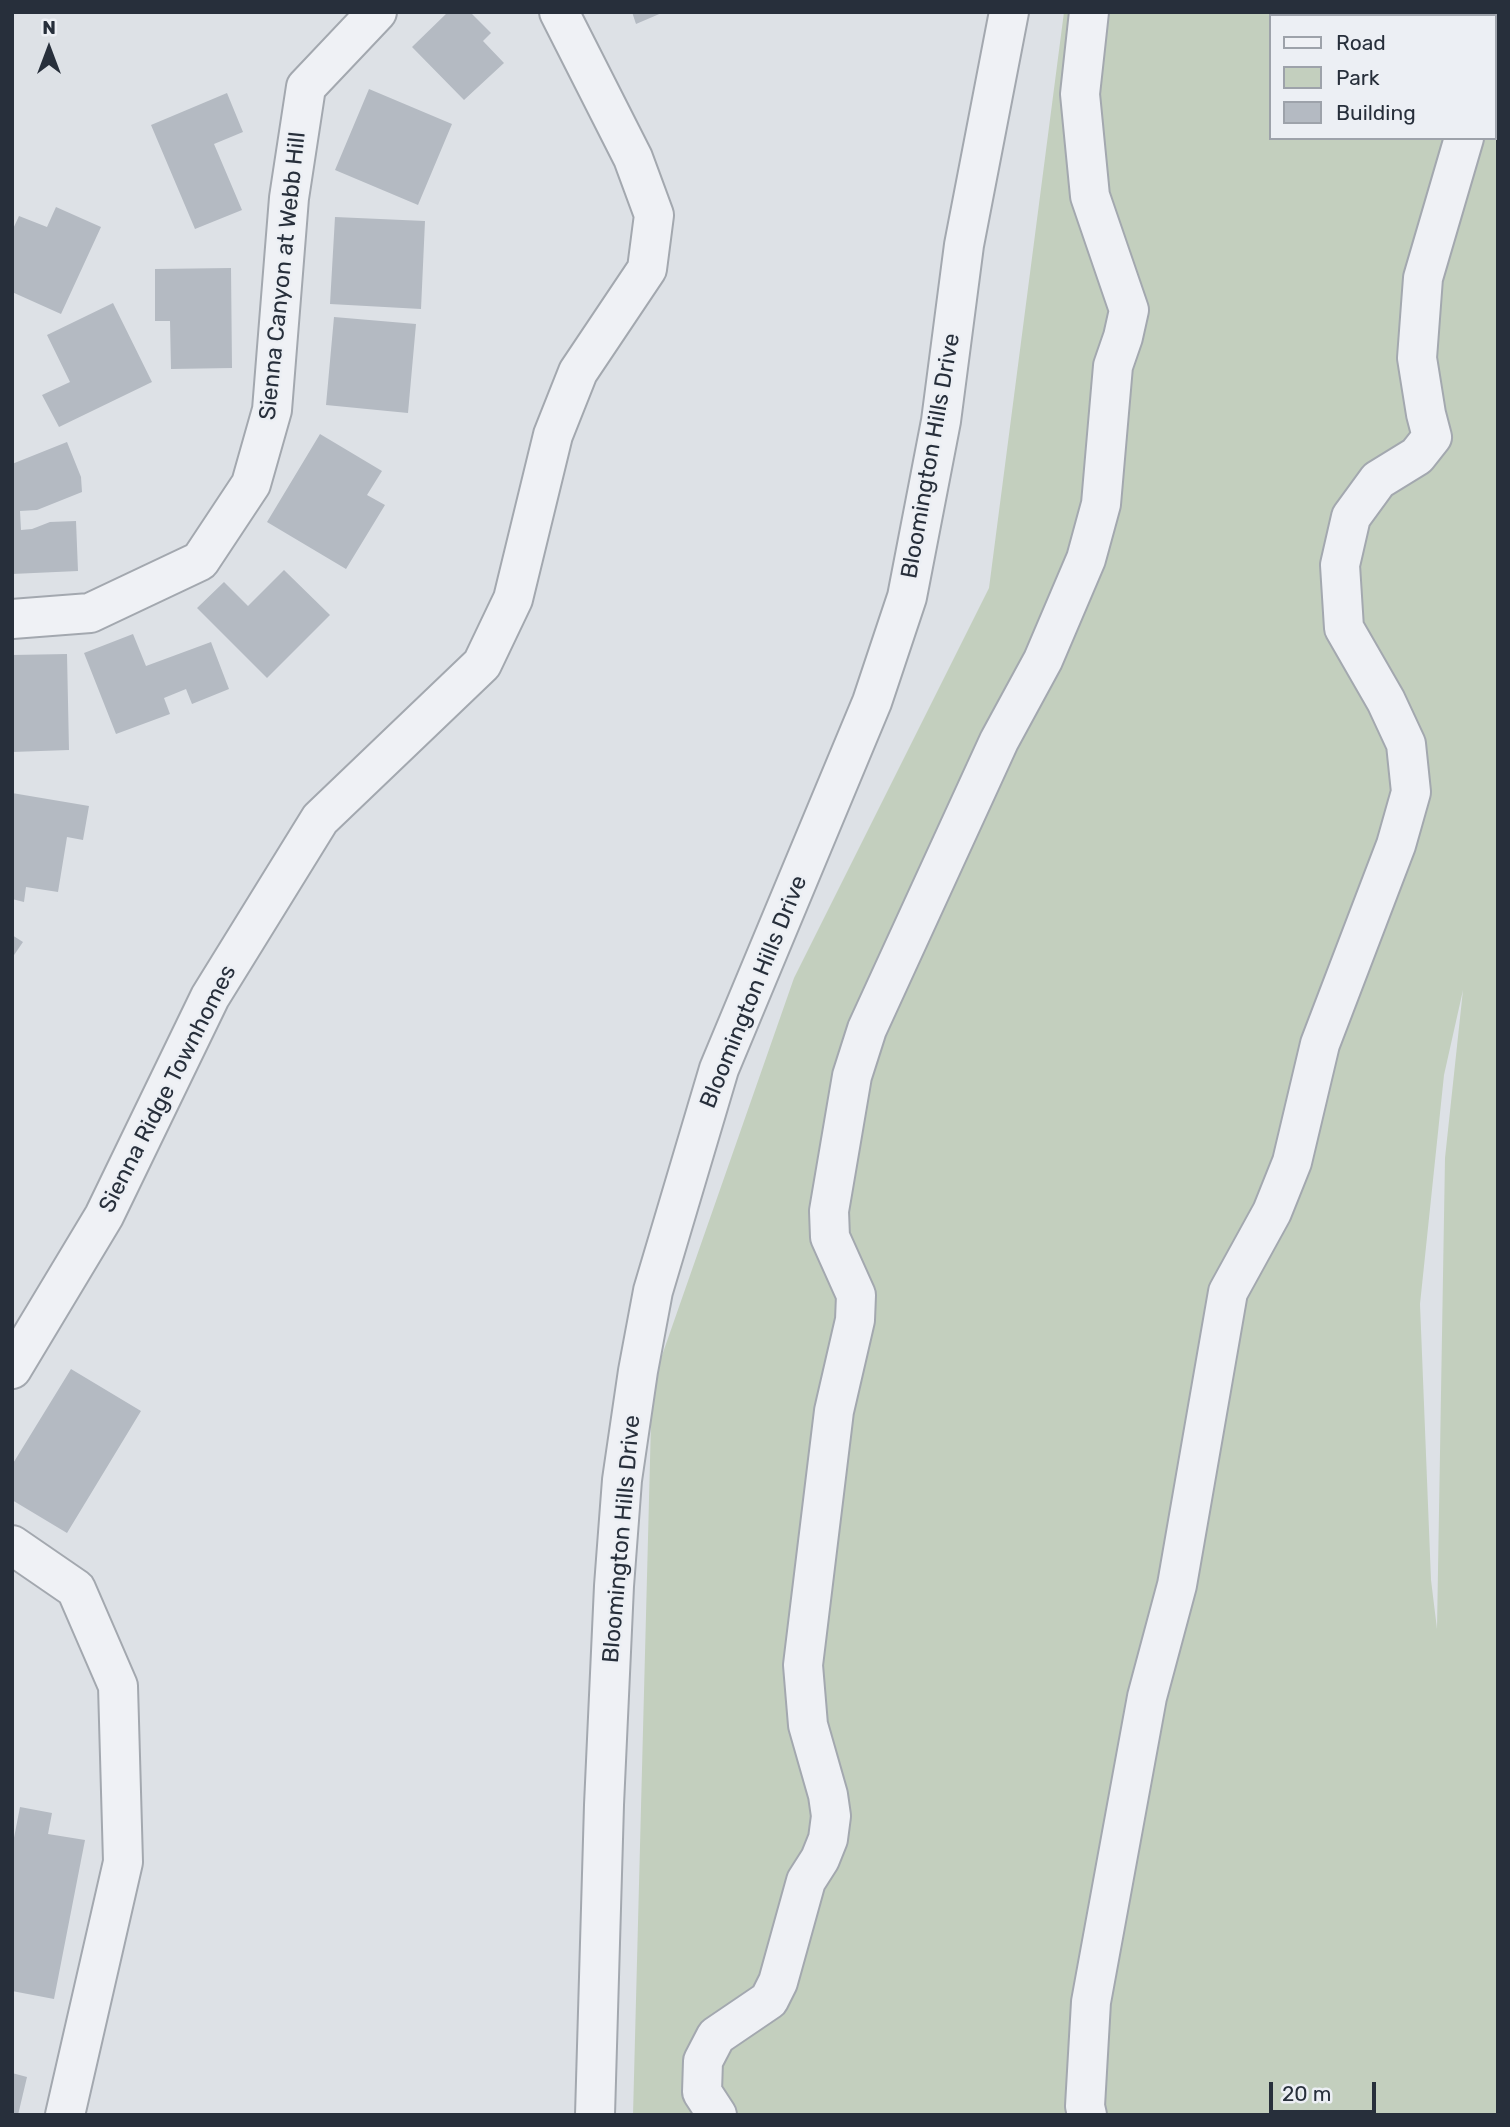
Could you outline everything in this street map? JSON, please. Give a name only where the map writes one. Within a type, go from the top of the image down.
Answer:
[{"type":"street","name":"Sienna Canyon at Webb Hill","points":[[12,619],[90,613],[200,561],[251,484],[272,410],[289,198],[306,87],[377,12]]},
{"type":"street","name":"Sienna Ridge Townhomes","points":[[12,1369],[104,1216],[211,997],[320,819],[482,664],[513,599],[553,435],[578,372],[648,269],[654,215],[633,158],[559,12]]},
{"type":"street","name":"Bloomington Hills Drive","points":[[595,2115],[614,1586],[622,1480],[653,1291],[719,1069],[872,702],[907,597],[940,421],[964,245],[1009,12]]},
{"type":"street","points":[[717,2115],[702,2092],[703,2061],[716,2036],[769,2000],[778,1982],[806,1881],[820,1859],[828,1839],[831,1816],[828,1795],[808,1724],[803,1665],[834,1411],[855,1320],[856,1295],[830,1237],[829,1210],[852,1076],[867,1029],[999,741],[1043,660],[1086,559],[1101,504],[1113,366],[1129,310],[1090,196],[1080,94],[1089,12]]},
{"type":"street","points":[[1087,2115],[1085,2106],[1091,2002],[1147,1697],[1177,1585],[1228,1292],[1272,1212],[1292,1162],[1320,1044],[1396,845],[1411,792],[1406,744],[1344,628],[1340,565],[1350,517],[1378,480],[1417,456],[1432,437],[1417,358],[1423,278],[1463,140]]},
{"type":"street","points":[[12,1545],[76,1589],[118,1686],[123,1862],[65,2115]]},
{"type":"green space","points":[[1064,12],[1498,12],[1498,2115],[633,2115],[652,1384],[794,978],[989,588]],"holes":[[[1463,990],[1445,1158],[1437,1629],[1431,1580],[1420,1304],[1444,1075]]]},
{"type":"building","points":[[448,12],[470,12],[491,33],[483,41],[504,63],[464,100],[412,47]]},
{"type":"building","points":[[632,12],[664,12],[636,24]]},
{"type":"building","points":[[369,89],[452,124],[418,205],[335,170]]},
{"type":"building","points":[[227,93],[243,132],[214,144],[242,210],[195,229],[151,125]]},
{"type":"building","points":[[56,207],[101,227],[61,314],[12,292],[12,231],[19,216],[47,227]]},
{"type":"building","points":[[335,217],[425,221],[421,309],[330,304]]},
{"type":"building","points":[[231,268],[232,368],[171,369],[170,321],[155,321],[155,269]]},
{"type":"building","points":[[113,303],[152,382],[59,427],[42,395],[70,382],[47,335]]},
{"type":"building","points":[[334,317],[416,324],[408,413],[326,405]]},
{"type":"building","points":[[320,434],[382,471],[367,495],[385,505],[346,569],[267,522]]},
{"type":"building","points":[[67,442],[81,477],[82,492],[37,510],[20,511],[21,530],[50,522],[76,521],[78,571],[12,574],[12,464]]},
{"type":"building","points":[[284,570],[330,615],[267,678],[197,608],[224,582],[248,606]]},
{"type":"building","points":[[133,634],[146,666],[211,642],[229,689],[192,704],[186,689],[164,698],[170,714],[116,734],[84,653]]},
{"type":"building","points":[[67,654],[69,750],[12,752],[12,655]]},
{"type":"building","points":[[12,793],[89,806],[83,840],[67,837],[58,892],[26,887],[24,902],[12,899]]},
{"type":"building","points":[[12,935],[23,942],[12,958]]},
{"type":"building","points":[[71,1369],[141,1411],[67,1533],[12,1500],[12,1465]]},
{"type":"building","points":[[20,1807],[52,1813],[48,1834],[85,1840],[54,1999],[12,1991],[12,1848]]},
{"type":"building","points":[[12,2073],[27,2077],[18,2115],[12,2115]]}]
